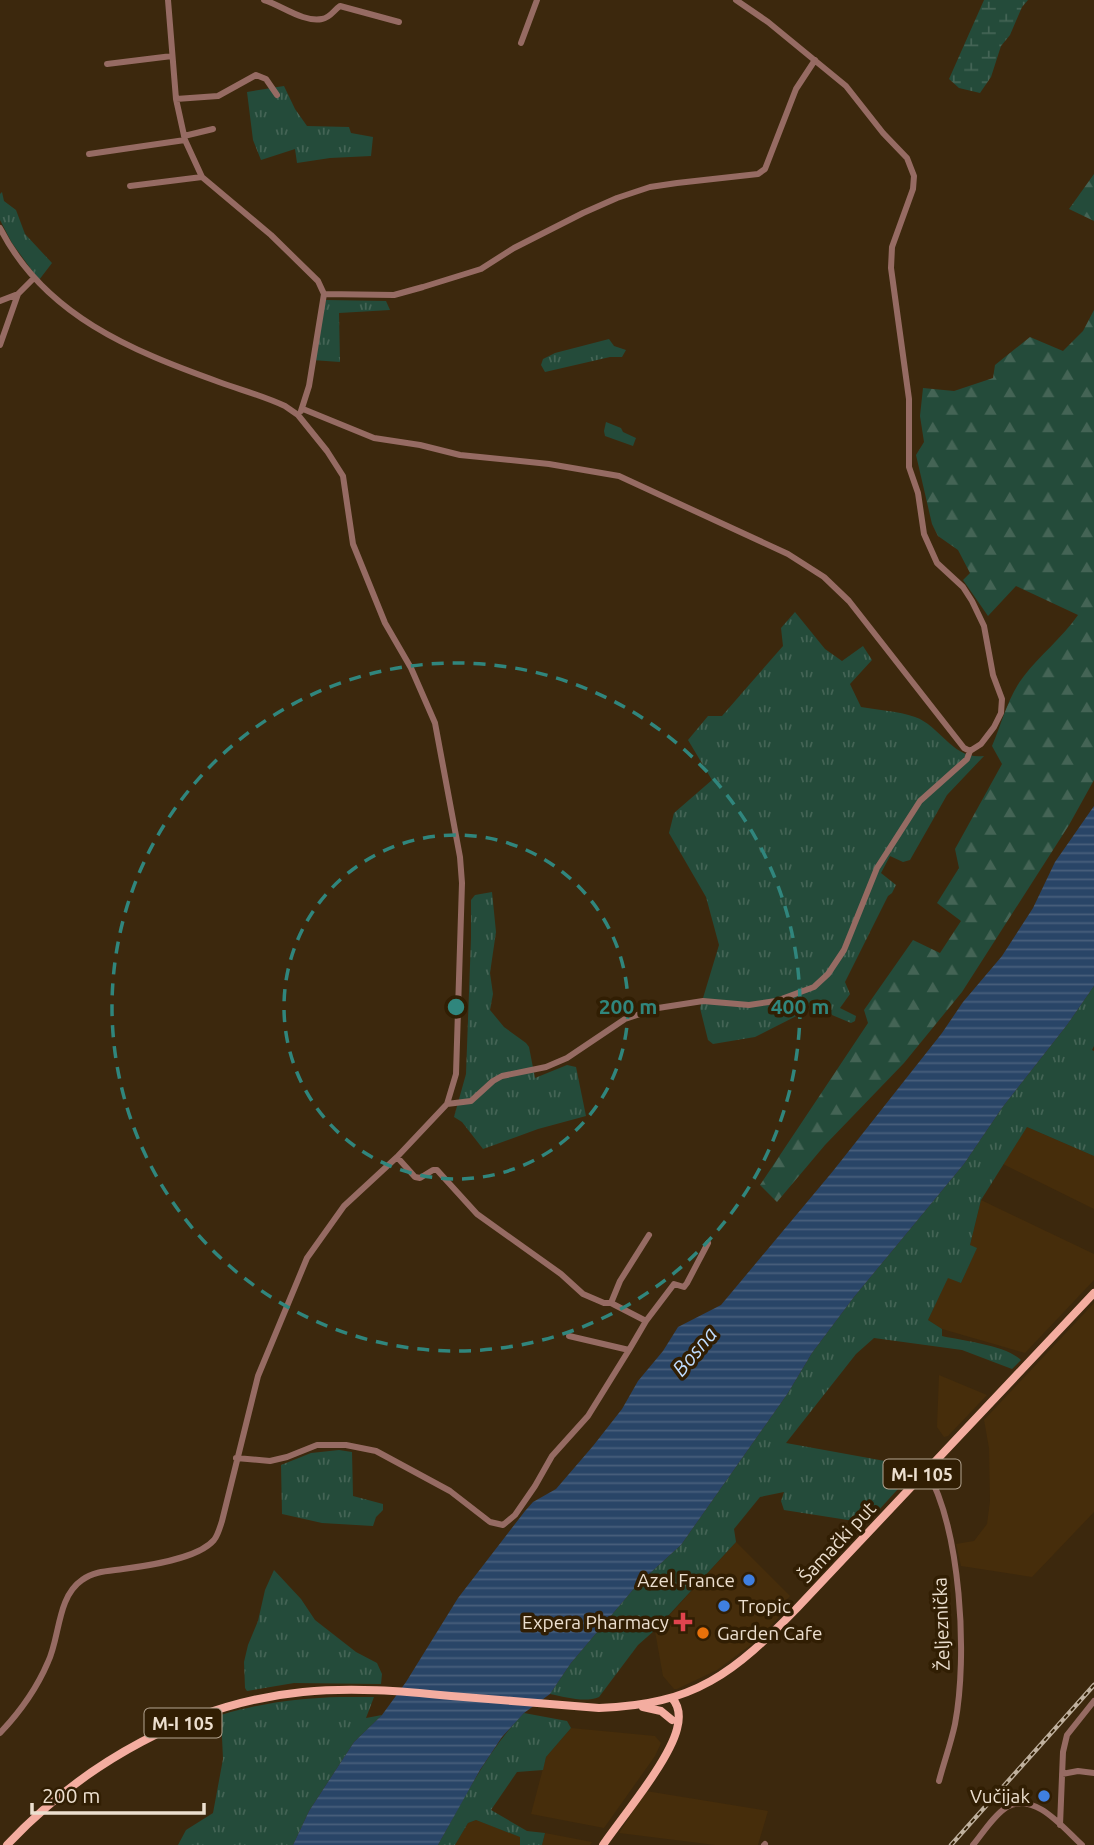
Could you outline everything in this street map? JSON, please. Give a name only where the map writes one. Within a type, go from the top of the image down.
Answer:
[{"type":"main road","name":"Šamački put","points":[[672,1698],[720,1677],[758,1648],[1094,1293]]},
{"type":"main road","name":"M-I 105","points":[[7,1845],[52,1802],[85,1777],[140,1743],[199,1716],[269,1696],[346,1690],[394,1691],[599,1708],[636,1706],[672,1698]]},
{"type":"main road","points":[[672,1698],[669,1708],[675,1737]]},
{"type":"main road","points":[[603,1845],[675,1737],[679,1713],[672,1698]]},
{"type":"main road","points":[[636,1706],[661,1711],[672,1720]]},
{"type":"street","points":[[168,0],[176,99],[185,138],[202,177],[271,234],[318,281],[324,294],[309,386],[300,412]]},
{"type":"street","points":[[264,0],[319,20],[329,16],[340,6],[398,22]]},
{"type":"street","points":[[521,43],[537,0]]},
{"type":"street","points":[[447,1104],[471,1101],[502,1076],[546,1067],[567,1058],[625,1019],[658,1008],[703,1001],[749,1004],[776,1001],[814,986],[828,974],[844,950],[877,868],[920,802],[967,759],[970,751],[981,744],[1001,713],[1002,699],[993,675],[984,626],[963,587],[937,563],[926,542],[918,493],[909,467],[909,399],[891,259],[892,247],[913,189],[914,176],[908,158],[883,133],[846,86],[736,0]]},
{"type":"street","points":[[107,64],[172,57]]},
{"type":"street","points":[[324,294],[394,295],[424,287],[481,269],[514,248],[617,198],[650,187],[758,174],[765,169],[796,89],[816,60]]},
{"type":"street","points":[[176,99],[218,96],[256,75],[266,79],[277,96]]},
{"type":"street","points":[[89,154],[185,138],[213,128]]},
{"type":"street","points":[[130,186],[202,177]]},
{"type":"street","points":[[0,228],[8,245],[33,279],[60,304],[115,339],[216,381],[374,438],[460,455],[549,464],[619,476],[788,554],[824,577],[849,601],[964,748],[970,751]]},
{"type":"street","points":[[0,301],[18,294],[33,279]]},
{"type":"street","points":[[0,345],[18,294]]},
{"type":"street","points":[[0,1733],[41,1677],[49,1660],[64,1607],[80,1581],[98,1572],[165,1561],[197,1551],[214,1540],[222,1521],[258,1376],[307,1258],[344,1206],[397,1157],[447,1104],[456,1074],[462,883],[460,857],[435,723],[411,668],[385,623],[354,544],[342,476],[300,412]]},
{"type":"street","points":[[397,1157],[415,1177],[420,1178],[437,1170],[477,1214],[583,1294],[604,1303],[611,1303],[646,1321]]},
{"type":"street","points":[[611,1303],[620,1281],[649,1235]]},
{"type":"street","points":[[236,1458],[270,1461],[317,1445],[364,1447],[450,1492],[490,1522],[503,1525],[515,1515],[552,1456],[587,1416],[646,1321],[671,1287],[674,1284],[684,1287],[687,1283],[708,1243]]},
{"type":"street","points":[[569,1335],[629,1350]]},
{"type":"street","name":"Željeznička","points":[[926,1469],[935,1485],[950,1536],[956,1572],[961,1655],[955,1725],[939,1781]]},
{"type":"street","points":[[1060,1825],[1063,1752],[1067,1735],[1094,1702]]},
{"type":"street","points":[[1062,1774],[1094,1773]]},
{"type":"street","points":[[973,1845],[1007,1807],[1029,1804],[1046,1813],[1082,1845]]},
{"type":"shaded area","points":[[1027,1127],[1094,1156],[1094,1209],[1003,1164]]},
{"type":"shaded area","points":[[981,1200],[1094,1254],[1094,1280],[1025,1353],[942,1329],[928,1320],[948,1277],[961,1283],[976,1249],[970,1245]]},
{"type":"shaded area","points":[[1094,1303],[1094,1512],[1032,1577],[961,1566],[956,1544],[974,1541],[987,1524],[990,1501],[989,1448],[984,1420]]},
{"type":"shaded area","points":[[939,1375],[987,1395],[944,1437],[937,1427]]},
{"type":"shaded area","points":[[736,1542],[790,1596],[779,1608],[783,1613],[756,1641],[717,1670],[674,1689],[663,1676],[655,1631]]},
{"type":"shaded area","points":[[571,1728],[655,1736],[661,1743],[655,1756],[604,1828],[531,1814],[546,1757]]},
{"type":"shaded area","points":[[646,1791],[768,1811],[758,1845],[715,1845],[619,1833]]},
{"type":"shaded area","points":[[476,1820],[521,1837],[520,1845],[455,1845],[468,1823]]},
{"type":"shaded area","points":[[545,1833],[592,1842],[590,1845],[542,1845]]},
{"type":"green space","points":[[984,0],[1028,0],[1022,7],[1010,35],[1001,46],[991,77],[980,93],[959,88],[949,79]]},
{"type":"green space","points":[[284,86],[307,126],[349,127],[351,133],[373,137],[371,156],[297,163],[295,149],[261,160],[253,140],[247,92]]},
{"type":"green space","points":[[1094,174],[1094,221],[1069,209]]},
{"type":"green space","points":[[2,192],[4,201],[16,210],[25,234],[52,263],[39,280],[12,243],[0,220]]},
{"type":"green space","points":[[326,300],[386,301],[390,310],[339,313],[340,362],[312,360]]},
{"type":"green space","points":[[1094,310],[1094,780],[1069,825],[962,992],[904,1063],[825,1145],[777,1202],[760,1185],[868,1023],[864,1010],[913,940],[940,953],[961,921],[937,903],[959,868],[955,849],[1002,764],[992,746],[1014,692],[1024,676],[1078,615],[1016,586],[988,616],[963,580],[970,573],[958,550],[938,536],[932,524],[916,455],[924,442],[920,416],[923,388],[954,391],[993,378],[995,365],[1030,337],[1063,351],[1083,331]]},
{"type":"green space","points":[[609,339],[614,346],[626,350],[622,357],[610,357],[545,372],[541,365],[543,359],[555,353]]},
{"type":"green space","points":[[606,422],[636,438],[633,446],[605,436]]},
{"type":"green space","points":[[795,612],[825,649],[842,661],[863,646],[872,660],[850,684],[861,707],[915,717],[932,727],[963,753],[984,756],[947,795],[910,860],[903,862],[890,856],[881,873],[896,885],[845,982],[850,994],[840,1008],[856,1016],[855,1021],[851,1023],[832,1015],[824,1002],[755,1037],[713,1044],[708,1040],[700,1008],[719,945],[706,897],[669,833],[674,813],[712,780],[688,740],[708,716],[722,716],[783,646],[781,628]]},
{"type":"green space","points":[[492,892],[496,932],[490,973],[493,994],[490,1010],[504,1027],[529,1047],[535,1078],[567,1065],[576,1067],[586,1116],[538,1129],[483,1149],[462,1122],[454,1117],[466,1074],[471,900],[475,895]]},
{"type":"green space","points":[[1094,986],[1094,1156],[1027,1127],[981,1200],[970,1245],[977,1248],[961,1283],[948,1278],[928,1320],[942,1329],[942,1336],[995,1347],[1021,1360],[1012,1369],[962,1350],[874,1338],[856,1354],[786,1443],[918,1467],[867,1523],[784,1510],[781,1501],[784,1492],[760,1497],[734,1529],[736,1542],[638,1645],[599,1697],[581,1699],[550,1694],[571,1663],[637,1585],[681,1545],[788,1393],[812,1353],[854,1297],[964,1164],[1002,1108]]},
{"type":"green space","points":[[339,1450],[352,1452],[353,1496],[383,1504],[383,1510],[376,1517],[373,1526],[322,1523],[282,1514],[281,1465],[311,1453]]},
{"type":"green space","points":[[274,1570],[301,1599],[315,1620],[356,1652],[377,1663],[382,1674],[381,1684],[294,1683],[247,1691],[244,1662],[265,1590]]},
{"type":"green space","points":[[374,1697],[366,1718],[382,1715],[354,1742],[309,1811],[293,1845],[178,1845],[186,1830],[213,1813],[223,1759],[221,1715],[280,1702]]},
{"type":"green space","points":[[524,1713],[567,1721],[571,1728],[546,1757],[543,1770],[517,1772],[491,1810],[527,1831],[545,1833],[542,1845],[520,1845],[520,1837],[476,1820],[468,1823],[455,1845],[438,1845],[487,1759]]},
{"type":"water","name":"Bosna","points":[[1094,806],[1094,986],[1002,1108],[964,1164],[854,1297],[812,1353],[788,1393],[681,1545],[637,1585],[571,1663],[550,1694],[524,1713],[502,1737],[480,1770],[438,1845],[293,1845],[309,1811],[354,1742],[382,1715],[406,1682],[458,1598],[525,1511],[533,1502],[556,1489],[593,1446],[678,1327],[721,1305],[833,1171],[942,1033],[963,1002],[1002,956],[1033,908],[1055,862]]},
{"type":"railway","points":[[951,1845],[1094,1685]]},
{"type":"place","name":"Azel France","points":[[749,1580]]},
{"type":"place","name":"Tropic","points":[[724,1606]]},
{"type":"place","name":"Expera Pharmacy","points":[[683,1622]]},
{"type":"place","name":"Garden Cafe","points":[[703,1633]]},
{"type":"place","name":"Vučijak","points":[[1044,1796]]}]
